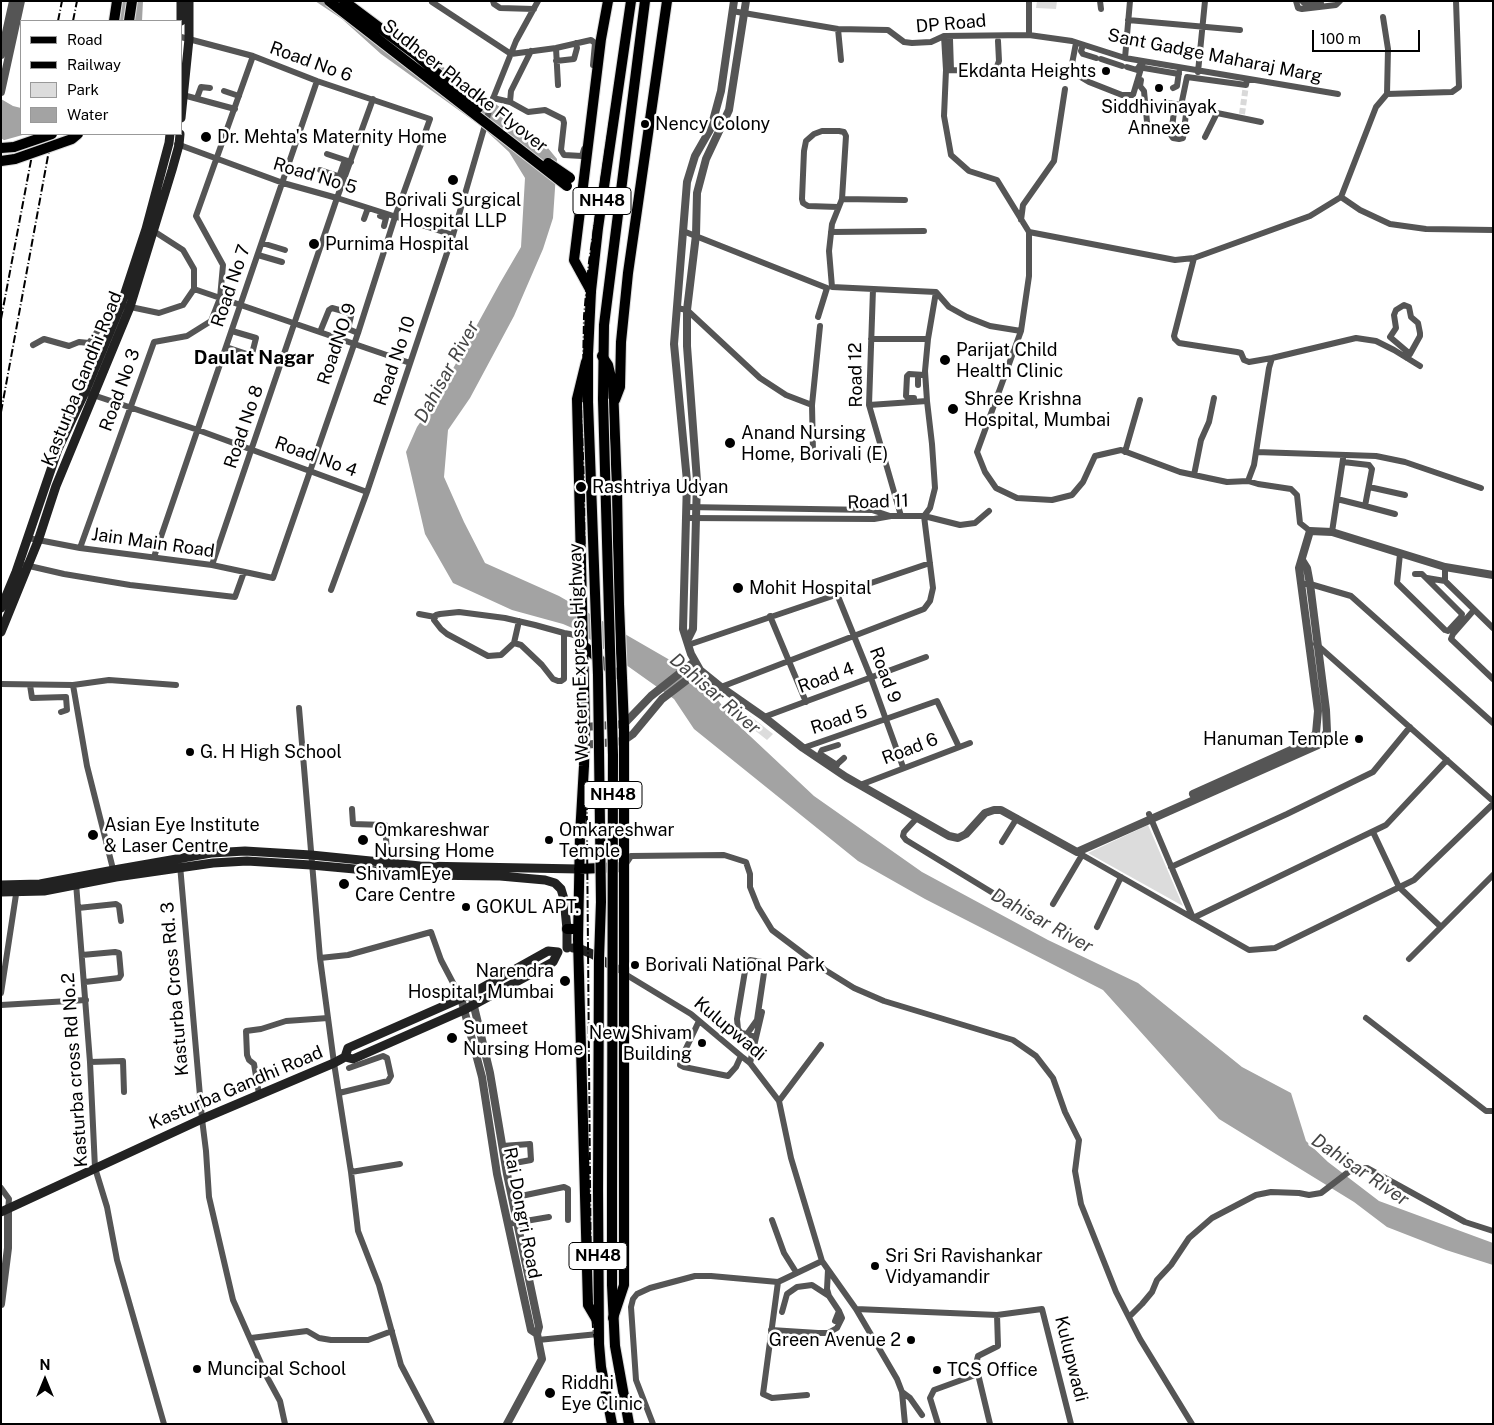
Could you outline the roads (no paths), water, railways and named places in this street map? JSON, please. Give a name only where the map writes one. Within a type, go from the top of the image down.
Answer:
[{"type":"main road","points":[[114,20],[117,1]]},
{"type":"main road","points":[[124,20],[126,1]]},
{"type":"main road","points":[[129,20],[132,1]]},
{"type":"main road","points":[[136,20],[138,1]]},
{"type":"main road","points":[[181,1],[181,20]]},
{"type":"main road","points":[[182,104],[189,1]]},
{"type":"main road","name":"Sudheer Phadke Flyover","points":[[329,1],[568,182],[583,183]]},
{"type":"main road","name":"Sudheer Phadke Flyover","points":[[344,1],[416,55],[470,102],[532,150],[568,182],[581,198]]},
{"type":"main road","points":[[591,291],[574,260],[601,39],[608,1]]},
{"type":"main road","name":"Western Express Highway","points":[[612,1424],[601,1367],[598,1334],[598,1018],[601,902],[598,684],[588,354],[591,291],[598,228],[631,1]]},
{"type":"main road","name":"Western Express Highway","points":[[629,1424],[615,1346],[613,1319],[613,755],[602,356],[608,286],[645,1]]},
{"type":"main road","points":[[614,404],[620,387],[621,342],[628,273],[667,1]]},
{"type":"main road","points":[[1,148],[14,147],[49,135]]},
{"type":"main road","points":[[1,161],[15,159],[72,139],[77,135]]},
{"type":"main road","name":"Kasturba Gandhi Road","points":[[1,608],[23,564],[38,541],[67,461],[94,395],[180,145],[180,135]]},
{"type":"main road","name":"Kasturba Gandhi Road","points":[[150,230],[170,138]]},
{"type":"main road","name":"Kasturba Gandhi Road","points":[[2,628],[23,564],[28,538],[56,456],[112,329],[125,306]]},
{"type":"main road","points":[[588,354],[577,399],[585,727],[575,937],[588,1305],[598,1322]]},
{"type":"main road","points":[[602,356],[608,365],[613,386],[624,724],[624,1276],[622,1295],[613,1319]]},
{"type":"main road","points":[[56,456],[67,461]]},
{"type":"main road","points":[[583,640],[622,680]]},
{"type":"main road","points":[[1,892],[40,884],[76,881],[180,863],[211,854],[245,851],[420,875],[500,876],[545,880],[555,883],[561,889],[575,937]]},
{"type":"main road","points":[[311,860],[499,868],[579,869],[624,866]]},
{"type":"main road","points":[[1,885],[17,889]]},
{"type":"main road","points":[[345,1057],[353,1059],[464,1010],[553,962],[575,937]]},
{"type":"main road","name":"Kulupwadi","points":[[563,950],[575,937],[592,954],[625,974]]},
{"type":"main road","name":"Kasturba Gandhi Road","points":[[5,1211],[202,1119],[334,1063],[345,1057],[348,1048],[471,994],[548,951],[563,950]]},
{"type":"street","points":[[1,55],[13,1]]},
{"type":"street","points":[[2,88],[21,1]]},
{"type":"street","points":[[493,1],[500,8],[534,9]]},
{"type":"street","name":"Road No 10","points":[[331,590],[367,492],[453,235],[493,99],[516,41],[538,1]]},
{"type":"street","points":[[734,1],[722,91],[711,128],[695,156],[687,182],[683,231],[674,344],[687,481],[683,629],[694,662],[700,670],[803,748],[835,766]]},
{"type":"street","points":[[688,643],[693,629],[697,481],[686,346],[687,310],[696,235],[697,193],[706,159],[729,110],[746,1]]},
{"type":"street","points":[[1029,35],[1030,1]]},
{"type":"street","points":[[1100,1],[1101,9]]},
{"type":"street","points":[[1125,58],[1130,1]]},
{"type":"street","points":[[1198,72],[1205,1]]},
{"type":"street","points":[[1296,1],[1298,8],[1302,9],[1336,5],[1340,1]]},
{"type":"street","points":[[1302,1],[1304,4],[1332,1]]},
{"type":"street","points":[[1387,94],[1452,92],[1458,86],[1456,1]]},
{"type":"street","points":[[432,2],[511,54],[556,48],[591,40],[595,43],[582,156],[564,155],[562,153],[563,119],[545,110],[528,112],[510,102],[493,99]]},
{"type":"street","name":"DP Road","points":[[732,11],[838,29],[888,30],[904,42],[912,44],[974,36],[1029,35]]},
{"type":"street","points":[[1029,232],[1175,260],[1194,258],[1310,216],[1341,197],[1376,107],[1387,94],[1388,49],[1383,17]]},
{"type":"street","points":[[1128,20],[1240,30]]},
{"type":"street","points":[[838,29],[841,60]]},
{"type":"street","name":"Sant Gadge Maharaj Marg","points":[[1029,35],[1080,44],[1144,64],[1338,94]]},
{"type":"street","points":[[948,70],[992,71],[996,69],[998,61],[996,39],[974,36]]},
{"type":"street","name":"Road No 6","points":[[185,38],[253,56],[317,81],[430,119]]},
{"type":"street","points":[[949,38],[944,116],[951,155],[969,171],[997,180],[1029,232],[1030,276],[1022,332],[977,452],[985,472],[996,488],[1017,498],[1052,500],[1072,495],[1083,482],[1095,456],[1121,450],[1180,472],[1227,482],[1248,481],[1291,489],[1297,496],[1300,523],[1310,531],[1332,532],[1445,567],[1493,575]]},
{"type":"street","points":[[556,61],[574,59],[577,48],[576,43]]},
{"type":"street","points":[[1080,44],[1082,54],[1137,70],[1144,64]]},
{"type":"street","points":[[1080,44],[1071,69],[1072,72],[1089,82],[1122,95],[1133,95],[1144,64]]},
{"type":"street","points":[[556,48],[558,85]]},
{"type":"street","points":[[510,102],[511,90],[530,51]]},
{"type":"street","points":[[1111,63],[1113,55]]},
{"type":"street","name":"Road No 3","points":[[80,548],[154,342],[187,336],[211,321],[220,298],[223,265],[196,216],[253,56]]},
{"type":"street","points":[[1144,64],[1140,86],[1144,91],[1148,132]]},
{"type":"street","points":[[1183,70],[1186,77],[1180,105],[1183,70]]},
{"type":"street","points":[[1173,88],[1177,86],[1183,70]]},
{"type":"street","points":[[1186,77],[1246,86],[1247,80]]},
{"type":"street","name":"Road No 7","points":[[154,557],[234,331],[240,305],[259,256],[317,81]]},
{"type":"street","points":[[198,98],[201,86],[210,88]]},
{"type":"street","points":[[1021,220],[1023,205],[1054,161],[1065,89]]},
{"type":"street","points":[[183,90],[198,98],[235,109]]},
{"type":"street","points":[[225,106],[226,92],[239,96]]},
{"type":"street","name":"Road No 8","points":[[212,566],[295,324],[337,198],[342,177],[373,99]]},
{"type":"street","points":[[1205,136],[1216,114],[1241,116],[1261,122]]},
{"type":"street","name":"RoadNO 9","points":[[273,578],[358,333],[388,224],[430,119]]},
{"type":"street","points":[[838,207],[808,206],[803,203],[802,199],[806,141],[814,134],[822,131],[844,132],[846,136],[842,199],[832,224],[829,251],[832,286],[936,292],[949,307],[967,317],[990,326],[1022,332]]},
{"type":"street","name":"Road No 5","points":[[170,138],[180,145],[283,183],[337,198],[373,212],[388,224],[453,235]]},
{"type":"street","points":[[326,154],[348,161]]},
{"type":"street","points":[[320,170],[342,177]]},
{"type":"street","points":[[1341,197],[1360,210],[1390,224],[1426,229],[1493,230]]},
{"type":"street","points":[[842,199],[905,200]]},
{"type":"street","points":[[364,219],[373,212]]},
{"type":"street","points":[[125,306],[159,313],[183,305],[194,289],[194,269],[183,250],[150,230]]},
{"type":"street","points":[[683,231],[827,288],[818,317]]},
{"type":"street","points":[[831,232],[924,231]]},
{"type":"street","points":[[263,243],[285,250]]},
{"type":"street","points":[[259,256],[282,262]]},
{"type":"street","points":[[1194,258],[1174,336],[1179,344],[1242,353],[1244,360],[1249,362],[1356,338],[1376,342],[1408,356]]},
{"type":"street","points":[[194,289],[410,363]]},
{"type":"street","name":"Road 12","points":[[873,289],[869,405],[901,516]]},
{"type":"street","name":"Road 11","points":[[686,518],[874,519],[891,516],[924,516],[930,508],[935,488],[932,444],[922,375],[936,292]]},
{"type":"street","points":[[1408,356],[1420,333],[1418,323],[1411,316],[1408,307],[1404,305],[1396,310],[1394,315],[1396,328],[1390,337],[1408,356],[1420,366]]},
{"type":"street","points":[[320,332],[329,310],[332,308],[350,313],[352,316],[348,328],[358,333]]},
{"type":"street","points":[[677,308],[687,310],[760,378],[786,395],[812,405]]},
{"type":"street","points":[[33,345],[44,339],[69,346],[79,342],[89,343],[102,325],[112,329]]},
{"type":"street","points":[[813,452],[812,405],[820,326]]},
{"type":"street","points":[[228,347],[250,355],[252,354],[256,338],[234,331]]},
{"type":"street","points":[[871,339],[928,339]]},
{"type":"street","points":[[1248,481],[1254,464],[1272,358]]},
{"type":"street","points":[[915,398],[908,398],[906,396],[907,376],[909,374],[922,375],[918,384]]},
{"type":"street","name":"Road No 4","points":[[84,392],[252,449],[367,492]]},
{"type":"street","points":[[1194,475],[1201,440],[1210,422],[1214,398]]},
{"type":"street","points":[[1124,452],[1140,400]]},
{"type":"street","points":[[869,405],[926,401]]},
{"type":"street","points":[[1256,452],[1343,458],[1376,456],[1405,462],[1481,488]]},
{"type":"street","points":[[1343,458],[1371,467],[1365,506]]},
{"type":"street","points":[[1332,532],[1343,458]]},
{"type":"street","points":[[1368,487],[1405,496]]},
{"type":"street","points":[[1337,499],[1395,514]]},
{"type":"street","points":[[686,507],[872,510],[891,516]]},
{"type":"street","points":[[721,687],[924,609],[930,600],[933,588],[924,516],[960,525],[975,523],[989,511]]},
{"type":"street","points":[[838,745],[822,750],[820,754],[860,785],[916,819],[949,836],[958,838],[966,834],[984,813],[1002,810],[1249,950],[1275,948],[1414,880],[1493,802],[1410,727],[1313,644],[1299,568],[1310,531]]},
{"type":"street","name":"Jain Main Road","points":[[28,538],[80,548],[212,566],[273,578]]},
{"type":"street","points":[[1400,554],[1397,583],[1446,631],[1462,614],[1426,578],[1420,573],[1415,574]]},
{"type":"street","points":[[1053,904],[1077,852],[1260,767],[1309,742],[1316,733],[1318,711],[1310,584],[1307,568],[1302,560]]},
{"type":"street","points":[[688,643],[930,563]]},
{"type":"street","points":[[23,564],[64,574],[130,585],[235,597],[244,572]]},
{"type":"street","points":[[1445,567],[1446,581]]},
{"type":"street","points":[[1426,578],[1446,581],[1493,628]]},
{"type":"street","points":[[1301,584],[1310,584],[1351,596],[1493,723]]},
{"type":"street","name":"Road 9","points":[[838,594],[872,678],[903,767]]},
{"type":"street","points":[[1415,598],[1426,608],[1427,612]]},
{"type":"street","points":[[1474,610],[1452,634],[1451,639],[1493,679]]},
{"type":"street","points":[[419,614],[435,617],[440,614],[459,612],[519,621],[583,640]]},
{"type":"street","points":[[770,616],[806,702]]},
{"type":"street","points":[[435,617],[441,629],[488,656],[501,655],[514,643],[519,621]]},
{"type":"street","points":[[514,643],[521,645],[542,665],[553,679],[561,681],[564,679],[564,633]]},
{"type":"street","name":"Road 4","points":[[764,717],[926,657]]},
{"type":"street","points":[[585,727],[624,724],[651,696],[694,662]]},
{"type":"street","points":[[584,745],[624,741],[633,734],[659,703],[700,670]]},
{"type":"street","points":[[1,684],[73,685],[109,680],[176,685]]},
{"type":"street","points":[[30,685],[32,698],[66,697],[67,710],[61,712]]},
{"type":"street","points":[[73,685],[87,766],[115,873]]},
{"type":"street","name":"Road 5","points":[[803,748],[938,702],[959,747]]},
{"type":"street","points":[[299,708],[320,958],[334,1063],[352,1172],[358,1231],[379,1285],[401,1365],[432,1424]]},
{"type":"street","points":[[1171,866],[1287,814],[1373,772],[1410,727]]},
{"type":"street","points":[[825,741],[829,748]]},
{"type":"street","name":"Road 6","points":[[860,785],[970,743]]},
{"type":"street","points":[[835,766],[844,758]]},
{"type":"street","points":[[1193,918],[1386,826],[1447,760]]},
{"type":"street","points":[[352,809],[354,824],[385,825],[388,864]]},
{"type":"street","points":[[1150,817],[1193,918]]},
{"type":"street","points":[[1002,842],[1017,818]]},
{"type":"street","points":[[916,819],[904,832],[903,836],[906,840],[1034,918]]},
{"type":"street","points":[[1373,832],[1399,887],[1441,927]]},
{"type":"street","points":[[624,866],[631,856],[724,855],[746,862],[750,874],[750,887],[758,907],[772,930],[825,970],[854,988],[884,1001],[1013,1040],[1036,1056],[1053,1078],[1065,1112],[1079,1140],[1075,1170],[1081,1204],[1116,1292],[1140,1339],[1192,1424]]},
{"type":"street","name":"Kasturba Cross Rd. 3","points":[[180,863],[209,1197],[233,1300],[280,1401],[285,1424]]},
{"type":"street","points":[[1409,959],[1493,875]]},
{"type":"street","points":[[1097,927],[1121,877]]},
{"type":"street","name":"Kasturba cross Rd No.2","points":[[76,881],[85,982],[95,1168],[107,1207],[117,1260],[164,1424]]},
{"type":"street","points":[[1,993],[17,889]]},
{"type":"street","points":[[78,908],[116,904],[119,906],[121,921]]},
{"type":"street","points":[[320,958],[348,955],[431,932],[441,960],[461,998]]},
{"type":"street","points":[[82,955],[119,953],[121,975],[119,978],[85,982]]},
{"type":"street","points":[[747,1034],[757,1020],[765,966],[762,962],[750,960],[747,962],[736,1020],[741,1033],[756,1037]]},
{"type":"street","name":"Kulupwadi","points":[[625,974],[691,1014],[750,1063],[779,1101],[791,1158],[822,1261],[856,1309],[897,1378],[902,1392],[910,1398],[922,1415]]},
{"type":"street","points":[[471,994],[490,1073],[505,1164],[520,1222],[539,1327],[537,1337],[598,1334]]},
{"type":"street","name":"Rai Dongri Road","points":[[461,998],[482,1077],[496,1165],[530,1330],[537,1337],[542,1359],[507,1424]]},
{"type":"street","points":[[1,1005],[86,1000]]},
{"type":"street","points":[[750,1063],[762,1012]]},
{"type":"street","points":[[259,1094],[254,1064],[247,1055],[246,1031],[261,1029],[286,1020],[328,1018]]},
{"type":"street","points":[[1366,1018],[1486,1111],[1493,1111]]},
{"type":"street","points":[[699,1021],[680,1059],[680,1065],[728,1076],[736,1067],[741,1056]]},
{"type":"street","points":[[779,1101],[822,1044]]},
{"type":"street","points":[[339,1092],[388,1081],[391,1076],[387,1058],[383,1056],[349,1068]]},
{"type":"street","points":[[90,1062],[123,1062],[124,1092]]},
{"type":"street","points":[[489,1124],[498,1123]]},
{"type":"street","points":[[502,1146],[530,1144],[531,1160],[520,1162]]},
{"type":"street","points":[[352,1172],[400,1164]]},
{"type":"street","points":[[496,1165],[505,1164]]},
{"type":"street","points":[[1129,1317],[1152,1292],[1157,1280],[1171,1265],[1189,1238],[1212,1218],[1256,1194],[1271,1192],[1310,1195],[1322,1193],[1351,1170],[1367,1168],[1465,1222],[1493,1231]]},
{"type":"street","points":[[520,1222],[521,1196],[564,1187],[568,1189],[568,1220]]},
{"type":"street","points":[[1,1188],[9,1199],[5,1211],[8,1248],[1,1304]]},
{"type":"street","points":[[508,1224],[550,1217]]},
{"type":"street","points":[[772,1220],[784,1253],[796,1272]]},
{"type":"street","points":[[653,1424],[636,1380],[631,1307],[633,1298],[637,1294],[650,1288],[695,1276],[778,1282],[822,1261]]},
{"type":"street","points":[[772,1330],[818,1334],[837,1328],[842,1318],[840,1311],[826,1290],[828,1270]]},
{"type":"street","points":[[778,1282],[763,1394],[772,1398],[807,1395]]},
{"type":"street","points":[[782,1312],[787,1294],[797,1287],[812,1285],[829,1296]]},
{"type":"street","points":[[622,1295],[633,1298]]},
{"type":"street","name":"Kulupwadi","points":[[856,1309],[997,1315],[1042,1309],[1070,1424]]},
{"type":"street","points":[[835,1321],[840,1311]]},
{"type":"street","points":[[990,1424],[978,1374],[977,1360],[978,1356],[998,1346],[997,1315]]},
{"type":"street","points":[[251,1338],[307,1331],[319,1338],[331,1340],[368,1340],[392,1331]]},
{"type":"street","points":[[938,1424],[930,1398],[934,1390],[978,1374]]},
{"type":"street","points":[[902,1392],[905,1424]]},
{"type":"water","points":[[113,1],[143,1],[142,20],[111,20]]},
{"type":"water","points":[[315,1],[353,1],[492,101],[543,142],[557,159],[553,218],[543,249],[514,316],[470,398],[448,430],[444,477],[485,563],[559,596],[701,678],[734,721],[814,796],[922,872],[1048,940],[1138,983],[1242,1067],[1291,1093],[1306,1141],[1328,1162],[1379,1201],[1493,1243],[1493,1265],[1446,1250],[1387,1227],[1354,1202],[1219,1119],[1103,990],[925,899],[858,861],[694,729],[674,699],[577,630],[563,624],[512,610],[453,583],[425,534],[406,452],[417,427],[438,396],[521,247],[525,178],[509,152],[482,127],[381,54],[342,19]]},
{"type":"water","points":[[1,99],[20,108],[20,135],[84,135],[8,143],[1,138]]},
{"type":"tunnel","points":[[1242,114],[1246,85]]},
{"type":"railway","points":[[58,20],[62,1]]},
{"type":"railway","points":[[73,20],[77,1]]},
{"type":"railway","points":[[612,1424],[593,1328],[591,1292],[583,374],[584,316],[589,262],[628,1]]},
{"type":"railway","points":[[1,319],[36,135]]},
{"type":"railway","points":[[1,412],[52,135]]},
{"type":"place","name":"Ekdanta Heights","points":[[1106,71]]},
{"type":"place","name":"Siddhivinayak Annexe","points":[[1159,88]]},
{"type":"place","name":"Nency Colony","points":[[645,124]]},
{"type":"place","name":"Dr. Mehta's Maternity Home","points":[[206,137]]},
{"type":"place","name":"Borivali Surgical Hospital LLP","points":[[453,180]]},
{"type":"place","name":"Purnima Hospital","points":[[314,244]]},
{"type":"place","name":"Parijat Child Health Clinic","points":[[945,360]]},
{"type":"place","name":"Shree Krishna Hospital, Mumbai","points":[[953,409]]},
{"type":"place","name":"Anand Nursing Home, Borivali (E)","points":[[730,443]]},
{"type":"place","name":"Rashtriya Udyan","points":[[581,487]]},
{"type":"place","name":"Mohit Hospital","points":[[738,588]]},
{"type":"place","name":"Hanuman Temple","points":[[1359,739]]},
{"type":"place","name":"G. H High School","points":[[190,752]]},
{"type":"place","name":"Asian Eye Institute & Laser Centre","points":[[93,835]]},
{"type":"place","name":"Omkareshwar Nursing Home","points":[[363,840]]},
{"type":"place","name":"Omkareshwar Temple","points":[[549,840]]},
{"type":"place","name":"Shivam Eye Care Centre","points":[[344,884]]},
{"type":"place","name":"GOKUL APT.","points":[[466,907]]},
{"type":"place","name":"Borivali National Park","points":[[635,965]]},
{"type":"place","name":"Narendra Hospital, Mumbai","points":[[565,981]]},
{"type":"place","name":"Sumeet Nursing Home","points":[[452,1038]]},
{"type":"place","name":"New Shivam Building","points":[[702,1043]]},
{"type":"place","name":"Sri Sri Ravishankar Vidyamandir","points":[[875,1266]]},
{"type":"place","name":"Green Avenue 2","points":[[911,1340]]},
{"type":"place","name":"Muncipal School","points":[[197,1369]]},
{"type":"place","name":"TCS Office","points":[[937,1370]]},
{"type":"place","name":"Riddhi Eye Clinic","points":[[550,1393]]},
{"type":"district","name":"Daulat Nagar","points":[[254,358]]},
{"type":"water label","name":"Dahisar River","points":[[447,372]]},
{"type":"water label","name":"Dahisar River","points":[[715,694]]},
{"type":"water label","name":"Dahisar River","points":[[1042,921]]},
{"type":"water label","name":"Dahisar River","points":[[1360,1170]]}]
